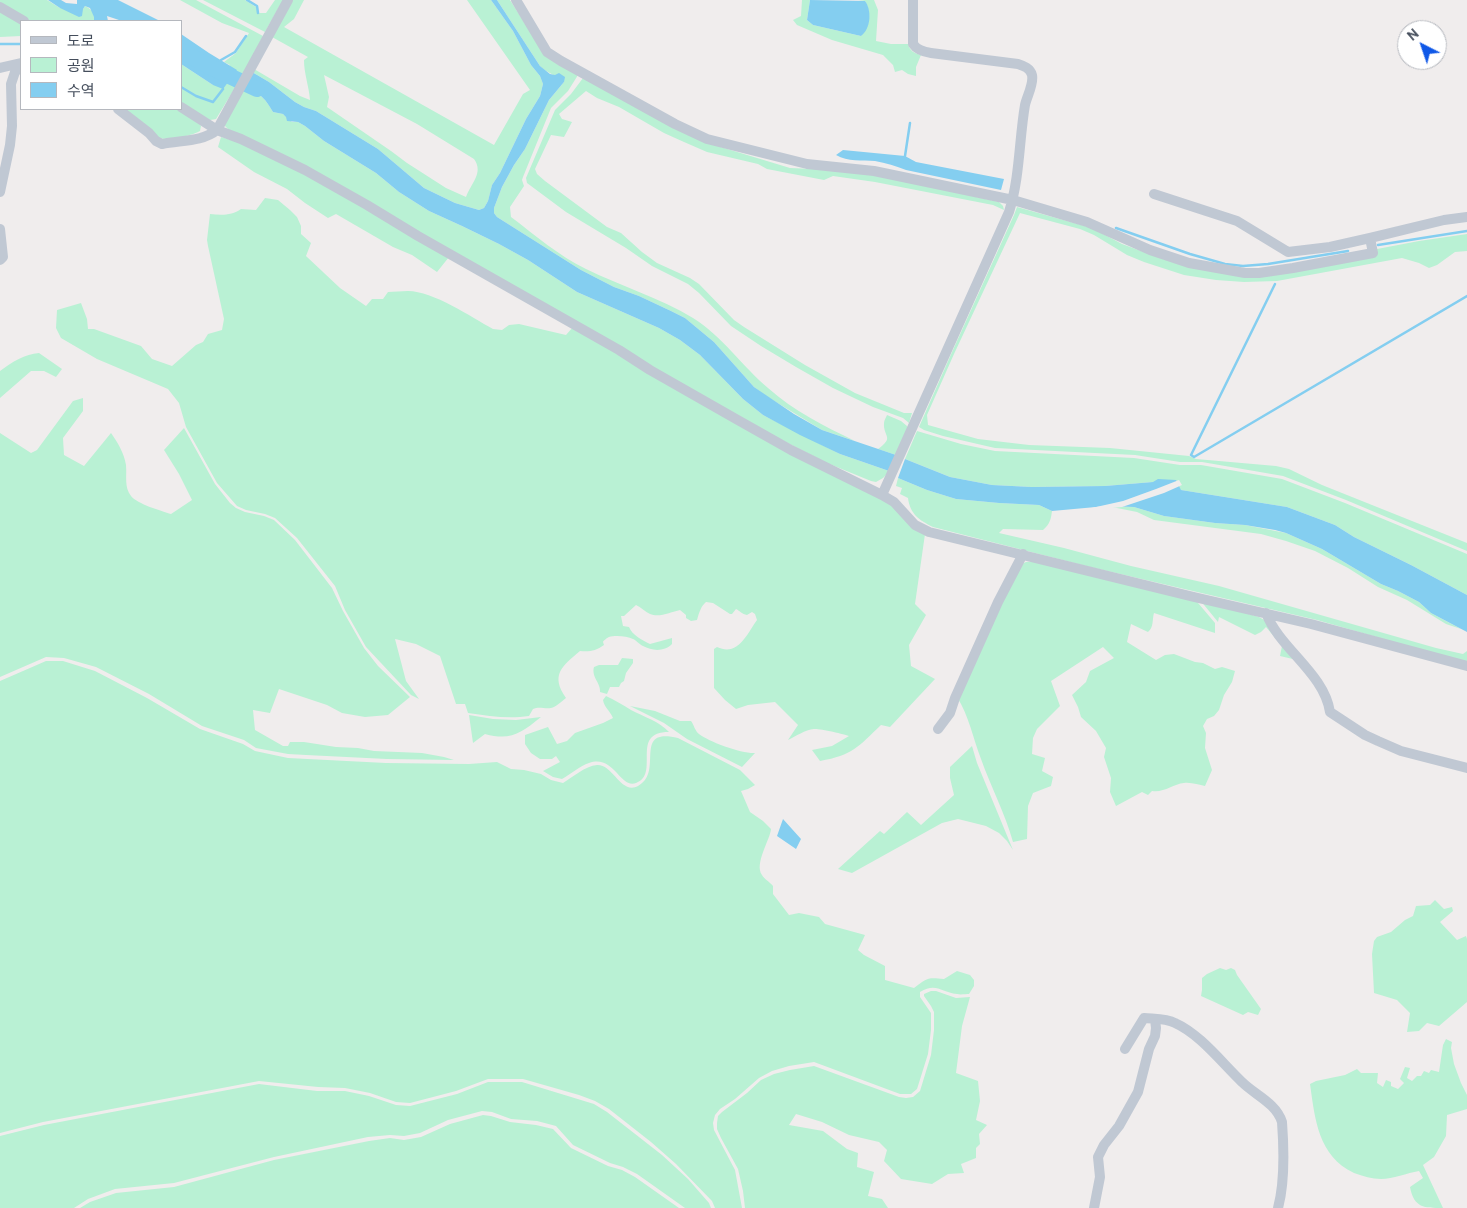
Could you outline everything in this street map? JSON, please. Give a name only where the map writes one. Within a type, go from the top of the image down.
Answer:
[{"type":"street","points":[[119,110],[162,144],[211,135],[217,130],[288,0]]},
{"type":"street","points":[[516,0],[547,52],[675,124],[707,139],[807,164],[874,171],[1013,200],[1087,222],[1150,250],[1173,258],[1189,263],[1245,273],[1293,268],[1373,253],[1370,238]]},
{"type":"street","points":[[882,495],[1009,212],[1013,200],[1026,104],[1033,80],[1031,73],[1026,67],[1018,64],[921,51],[912,44],[913,0]]},
{"type":"street","points":[[0,7],[22,20]]},
{"type":"street","points":[[0,68],[20,65]]},
{"type":"street","points":[[0,192],[12,126],[11,84],[15,72],[20,66]]},
{"type":"street","points":[[182,108],[217,130],[241,139],[305,170],[791,450],[882,495],[894,502],[915,525],[929,532],[1311,624],[1467,666]]},
{"type":"street","points":[[1154,194],[1237,220],[1288,252],[1330,247],[1444,220],[1467,217]]},
{"type":"street","points":[[0,229],[3,258],[0,260]]},
{"type":"street","points":[[938,729],[950,713],[998,602],[1022,554]]},
{"type":"street","points":[[1266,613],[1278,634],[1319,685],[1329,704],[1330,712],[1364,734],[1401,751],[1467,768]]},
{"type":"street","points":[[1125,1049],[1144,1018],[1174,1022],[1192,1034],[1242,1082],[1272,1106],[1282,1122],[1283,1154],[1278,1208]]},
{"type":"street","points":[[1094,1208],[1100,1177],[1098,1157],[1104,1145],[1119,1126],[1138,1092],[1149,1050],[1155,1036],[1155,1018]]},
{"type":"green space","points":[[0,0],[47,0],[60,8],[83,9],[85,6],[92,12],[94,20],[28,20],[0,4]]},
{"type":"green space","points":[[180,0],[196,0],[263,36],[244,73],[216,119],[210,120],[182,104],[182,65],[213,85],[230,65],[224,62],[236,53],[249,33],[222,23]]},
{"type":"green space","points":[[203,0],[245,0],[256,7],[258,13],[266,13],[275,0],[283,0],[265,32]]},
{"type":"green space","points":[[292,0],[304,0],[294,19],[284,27],[494,145],[523,94],[530,90],[467,0],[491,0],[513,31],[543,84],[540,96],[492,185],[488,201],[484,208],[479,210],[455,203],[424,188],[378,149],[316,111],[295,102],[269,82],[252,72],[254,69],[310,100],[304,65],[304,60],[308,57],[272,37]],"holes":[[[324,75],[417,124],[474,159],[478,169],[476,178],[466,197],[446,188],[407,163],[327,107],[329,97]]]},
{"type":"green space","points":[[497,0],[510,0],[531,33],[578,75],[568,91],[551,108],[523,177],[524,186],[510,207],[511,217],[547,245],[576,264],[667,304],[693,318],[723,342],[759,379],[788,404],[810,418],[855,441],[822,430],[766,396],[754,387],[714,342],[685,318],[639,296],[614,287],[581,270],[497,217],[494,213],[494,208],[502,187],[525,149],[549,100],[564,82],[540,66]]},
{"type":"green space","points":[[802,0],[810,0],[807,20],[813,25],[861,36],[868,24],[869,15],[865,1],[858,0],[874,0],[878,10],[876,41],[891,44],[908,44],[913,51],[921,55],[916,67],[916,76],[902,70],[895,72],[893,65],[883,55],[832,40],[797,25],[793,20],[801,16]]},
{"type":"green space","points":[[0,10],[20,21],[20,36],[0,37]]},
{"type":"green space","points":[[583,78],[701,141],[790,168],[873,174],[999,202],[1003,206],[1004,210],[993,205],[875,182],[833,176],[824,180],[767,169],[758,164],[707,152],[664,133],[619,107],[586,91],[559,114],[562,119],[572,122],[564,137],[551,135],[535,169],[537,174],[545,181],[607,227],[621,233],[657,263],[699,284],[734,320],[744,327],[855,393],[904,413],[912,413],[909,423],[903,418],[873,407],[833,388],[761,346],[731,326],[688,284],[652,266],[566,212],[527,183],[526,178],[555,110],[571,94]]},
{"type":"green space","points":[[243,89],[258,94],[273,112],[283,114],[292,122],[298,122],[305,126],[324,141],[376,173],[399,192],[429,211],[499,244],[528,260],[577,292],[659,328],[680,340],[700,355],[743,399],[763,415],[840,454],[889,471],[888,475],[876,482],[871,481],[827,463],[774,436],[230,131],[224,125]]},
{"type":"green space","points":[[124,110],[180,110],[201,126],[200,131],[191,135],[167,139],[158,138]]},
{"type":"green space","points":[[221,137],[241,143],[304,171],[449,257],[437,272],[412,255],[393,247],[336,214],[328,218],[287,189],[254,172],[218,147]]},
{"type":"green space","points":[[265,198],[278,200],[297,217],[301,226],[301,234],[311,243],[306,256],[340,288],[366,306],[372,299],[383,299],[388,292],[418,292],[440,300],[493,329],[502,330],[509,325],[519,324],[566,335],[573,327],[885,499],[925,534],[915,604],[926,615],[909,645],[911,666],[935,679],[890,727],[881,725],[848,753],[820,761],[812,750],[832,746],[849,736],[814,729],[788,740],[798,725],[775,702],[748,705],[736,709],[714,688],[714,649],[717,647],[731,649],[736,647],[757,620],[752,612],[747,615],[736,609],[730,614],[713,603],[706,602],[701,608],[697,620],[691,621],[680,610],[654,615],[636,605],[624,616],[621,616],[623,626],[629,627],[635,635],[650,644],[672,638],[672,644],[669,647],[654,650],[630,638],[609,637],[603,642],[604,645],[598,649],[580,651],[563,666],[560,671],[559,683],[566,698],[553,707],[533,709],[529,716],[521,717],[468,713],[465,704],[456,704],[440,656],[416,644],[395,639],[406,681],[419,699],[411,695],[366,647],[345,610],[335,586],[297,538],[275,518],[237,506],[217,483],[186,427],[179,403],[168,389],[97,359],[61,338],[56,328],[57,310],[81,303],[87,319],[88,329],[94,329],[141,346],[152,359],[172,366],[196,345],[203,342],[208,334],[222,330],[224,319],[207,240],[210,214],[230,214],[241,209],[256,210]]},
{"type":"green space","points":[[1017,207],[1092,228],[1122,244],[1163,259],[1241,275],[1419,241],[1467,234],[1467,251],[1455,252],[1437,265],[1429,268],[1402,258],[1277,281],[1244,282],[1184,275],[1127,255],[1094,235],[1080,229],[1020,213],[927,415],[928,425],[978,439],[1029,445],[1110,448],[1289,469],[1322,485],[1467,543],[1467,551],[1346,500],[1283,476],[1202,462],[1180,462],[1135,455],[995,448],[943,436],[919,427]]},
{"type":"green space","points":[[39,353],[62,369],[56,377],[44,371],[31,371],[0,398],[0,371],[19,359]]},
{"type":"green space","points":[[83,398],[83,411],[63,438],[64,455],[84,466],[111,433],[124,456],[127,485],[131,496],[144,504],[171,514],[192,500],[164,450],[184,428],[215,484],[230,503],[245,512],[274,520],[295,540],[332,588],[364,648],[378,666],[410,697],[388,715],[365,717],[342,713],[327,705],[279,689],[270,713],[253,710],[255,730],[283,746],[288,746],[290,742],[304,742],[374,751],[422,753],[454,760],[288,754],[256,748],[244,740],[202,726],[149,694],[96,667],[64,658],[46,657],[0,677],[0,433],[31,453],[37,450],[73,401]]},
{"type":"green space","points":[[887,415],[901,421],[907,426],[908,430],[896,455],[878,449],[887,439],[884,423]]},
{"type":"green space","points":[[917,431],[961,444],[995,451],[1134,458],[1180,465],[1201,465],[1282,479],[1467,554],[1467,595],[1354,537],[1335,525],[1287,507],[1181,490],[1153,482],[1105,486],[1032,487],[992,485],[950,477],[905,459]]},
{"type":"green space","points":[[898,478],[956,499],[1039,505],[1052,511],[1050,521],[1043,530],[1003,529],[999,533],[1219,586],[1436,648],[1463,654],[1467,651],[1467,663],[1317,620],[1086,566],[933,527],[919,519],[913,512],[908,498],[900,494],[902,488],[896,486]]},
{"type":"green space","points":[[1107,506],[1134,507],[1164,516],[1245,525],[1286,533],[1322,549],[1381,584],[1419,602],[1431,613],[1461,629],[1446,624],[1407,600],[1378,587],[1348,568],[1315,551],[1261,534],[1154,520],[1137,512]]},
{"type":"green space","points":[[1039,561],[1193,597],[1215,623],[1215,633],[1154,613],[1152,626],[1148,632],[1131,624],[1127,642],[1156,660],[1165,655],[1174,654],[1203,663],[1215,669],[1222,667],[1235,671],[1219,710],[1214,716],[1207,719],[1203,726],[1206,733],[1205,748],[1212,770],[1205,786],[1184,783],[1161,791],[1152,791],[1148,795],[1142,792],[1116,806],[1110,792],[1111,778],[1104,757],[1106,748],[1096,731],[1081,717],[1072,695],[1086,682],[1090,671],[1114,658],[1103,647],[1051,681],[1060,706],[1037,729],[1033,738],[1032,754],[1045,758],[1042,771],[1053,777],[1051,786],[1033,793],[1028,806],[1027,839],[1013,842],[981,759],[968,719],[957,697],[1020,565],[1026,562]]},
{"type":"green space","points":[[1200,600],[1259,617],[1266,621],[1297,660],[1280,656],[1282,646],[1266,627],[1255,635],[1219,617],[1218,622]]},
{"type":"green space","points":[[622,658],[633,659],[633,663],[626,673],[624,681],[619,687],[610,687],[607,694],[600,692],[593,671],[594,667],[599,665],[618,665]]},
{"type":"green space","points":[[46,661],[63,661],[95,671],[147,698],[200,729],[243,744],[255,751],[288,758],[386,763],[469,764],[497,762],[511,769],[541,774],[551,780],[563,783],[584,770],[597,765],[608,769],[622,783],[632,788],[638,786],[646,779],[649,771],[652,745],[656,739],[664,736],[678,738],[740,770],[755,785],[741,791],[750,812],[771,829],[761,859],[760,870],[773,886],[773,894],[789,915],[799,913],[819,917],[825,924],[865,935],[858,950],[885,966],[885,980],[914,988],[928,979],[944,979],[957,971],[970,975],[974,980],[974,986],[969,994],[951,993],[935,988],[920,992],[920,997],[931,1013],[931,1030],[928,1054],[917,1089],[911,1094],[900,1094],[814,1062],[772,1071],[759,1078],[735,1099],[720,1109],[715,1115],[714,1130],[735,1170],[742,1208],[715,1208],[712,1201],[676,1164],[609,1109],[579,1095],[523,1079],[488,1079],[456,1091],[410,1103],[396,1102],[370,1093],[345,1088],[259,1081],[43,1122],[0,1133],[0,681]]},
{"type":"green space","points":[[606,696],[656,722],[669,732],[657,734],[650,739],[646,771],[643,778],[636,783],[630,783],[625,781],[605,763],[598,762],[586,764],[562,779],[553,777],[543,771],[560,762],[556,756],[552,759],[540,759],[531,753],[525,744],[525,735],[548,727],[557,744],[567,741],[575,733],[613,718],[603,700]]},
{"type":"green space","points":[[630,706],[655,711],[680,721],[691,721],[698,733],[718,744],[735,750],[755,753],[742,767],[687,739],[664,723]]},
{"type":"green space","points":[[469,715],[516,720],[541,717],[515,734],[502,737],[485,734],[473,743]]},
{"type":"green space","points":[[972,746],[977,763],[1013,850],[999,833],[986,826],[958,819],[942,823],[852,873],[838,869],[880,831],[884,834],[907,812],[921,825],[954,795],[950,778],[950,767]]},
{"type":"green space","points":[[1435,900],[1444,909],[1452,907],[1453,911],[1440,922],[1457,940],[1466,936],[1467,939],[1467,1002],[1439,1026],[1427,1023],[1419,1031],[1407,1032],[1410,1013],[1397,1000],[1374,993],[1372,954],[1374,941],[1377,937],[1391,932],[1413,916],[1416,906],[1430,905]]},
{"type":"green space","points":[[1220,968],[1235,970],[1261,1009],[1258,1015],[1248,1012],[1243,1015],[1201,996],[1202,978]]},
{"type":"green space","points":[[931,991],[956,998],[970,997],[962,1026],[956,1073],[978,1081],[980,1101],[976,1120],[987,1125],[979,1134],[980,1144],[976,1148],[976,1158],[961,1164],[964,1173],[948,1174],[932,1184],[901,1179],[884,1161],[887,1150],[879,1142],[849,1135],[822,1122],[796,1114],[789,1125],[823,1131],[847,1149],[858,1153],[857,1167],[874,1172],[868,1196],[882,1199],[888,1208],[745,1208],[738,1169],[717,1129],[718,1116],[761,1080],[774,1074],[814,1066],[899,1097],[913,1097],[920,1091],[931,1055],[934,1012],[924,994]]},
{"type":"green space","points":[[1446,1039],[1452,1042],[1451,1048],[1454,1064],[1467,1095],[1467,1109],[1447,1115],[1446,1136],[1434,1157],[1423,1165],[1443,1208],[1430,1208],[1417,1203],[1412,1194],[1410,1187],[1423,1178],[1419,1171],[1390,1178],[1374,1178],[1354,1173],[1342,1166],[1333,1157],[1320,1135],[1310,1084],[1345,1075],[1357,1069],[1361,1073],[1378,1073],[1377,1083],[1383,1087],[1386,1080],[1391,1082],[1391,1086],[1398,1089],[1404,1083],[1400,1079],[1405,1067],[1410,1068],[1407,1078],[1412,1081],[1417,1076],[1421,1076],[1424,1071],[1429,1073],[1431,1070],[1439,1072],[1443,1045]]},
{"type":"green space","points":[[488,1082],[522,1082],[594,1104],[662,1155],[688,1179],[709,1203],[711,1208],[685,1208],[637,1174],[573,1145],[556,1126],[537,1121],[511,1119],[492,1112],[482,1111],[448,1120],[420,1133],[404,1136],[368,1137],[274,1157],[174,1183],[115,1189],[88,1199],[74,1208],[0,1208],[0,1136],[44,1125],[259,1084],[317,1091],[345,1091],[369,1096],[396,1105],[410,1106],[457,1094]]},
{"type":"green space","points":[[483,1115],[510,1122],[553,1129],[571,1148],[635,1177],[679,1208],[80,1208],[90,1202],[116,1193],[174,1187],[274,1160],[369,1141],[390,1138],[404,1140],[421,1137],[450,1124]]},
{"type":"water","points":[[48,0],[61,0],[66,3],[77,4],[77,0],[118,0],[158,20],[119,20],[107,16],[108,20],[94,20],[90,8],[85,6],[82,16],[79,17]]},
{"type":"water","points":[[491,0],[497,0],[540,66],[550,74],[555,75],[559,73],[565,77],[564,82],[549,100],[525,149],[502,187],[494,208],[494,213],[497,217],[581,270],[614,287],[639,296],[685,318],[714,342],[754,387],[794,414],[822,430],[896,455],[889,471],[840,454],[763,415],[743,399],[700,355],[680,340],[659,328],[577,292],[528,260],[499,244],[429,211],[399,192],[376,173],[324,141],[305,126],[298,122],[287,121],[283,114],[273,112],[258,94],[243,89],[252,72],[269,82],[295,102],[316,111],[378,149],[424,188],[455,203],[479,210],[484,208],[488,201],[492,185],[540,96],[543,84],[513,31]]},
{"type":"water","points":[[810,0],[865,1],[869,9],[867,29],[861,36],[813,25],[807,20]]},
{"type":"water","points":[[182,35],[237,70],[223,89],[213,85],[182,65]]},
{"type":"water","points":[[843,150],[905,156],[916,162],[1004,179],[1001,190],[906,170],[875,161],[850,160],[836,155]]},
{"type":"water","points":[[905,459],[950,477],[992,485],[1032,487],[1105,486],[1153,482],[1158,479],[1176,480],[1181,490],[1287,507],[1335,525],[1354,537],[1467,595],[1467,632],[1431,613],[1419,602],[1381,584],[1322,549],[1286,533],[1245,525],[1164,516],[1134,507],[1107,506],[1052,511],[1039,505],[956,499],[898,478]]},
{"type":"water","points":[[783,819],[801,839],[796,849],[777,836]]},
{"type":"pier","points":[[1179,480],[1182,485],[1122,507],[1078,511],[1123,501]]},
{"type":"waterway","points":[[247,0],[257,6],[258,13]]},
{"type":"waterway","points":[[221,60],[235,52],[246,36]]},
{"type":"waterway","points":[[0,44],[20,44]]},
{"type":"waterway","points":[[182,52],[257,89]]},
{"type":"waterway","points":[[182,88],[196,96],[213,102],[223,89]]},
{"type":"waterway","points":[[905,156],[910,123]]},
{"type":"waterway","points":[[1116,228],[1190,254],[1225,264],[1243,266],[1268,264],[1348,251]]},
{"type":"waterway","points":[[1378,245],[1467,231]]},
{"type":"waterway","points":[[1275,284],[1191,455],[1194,457],[1467,296]]}]
